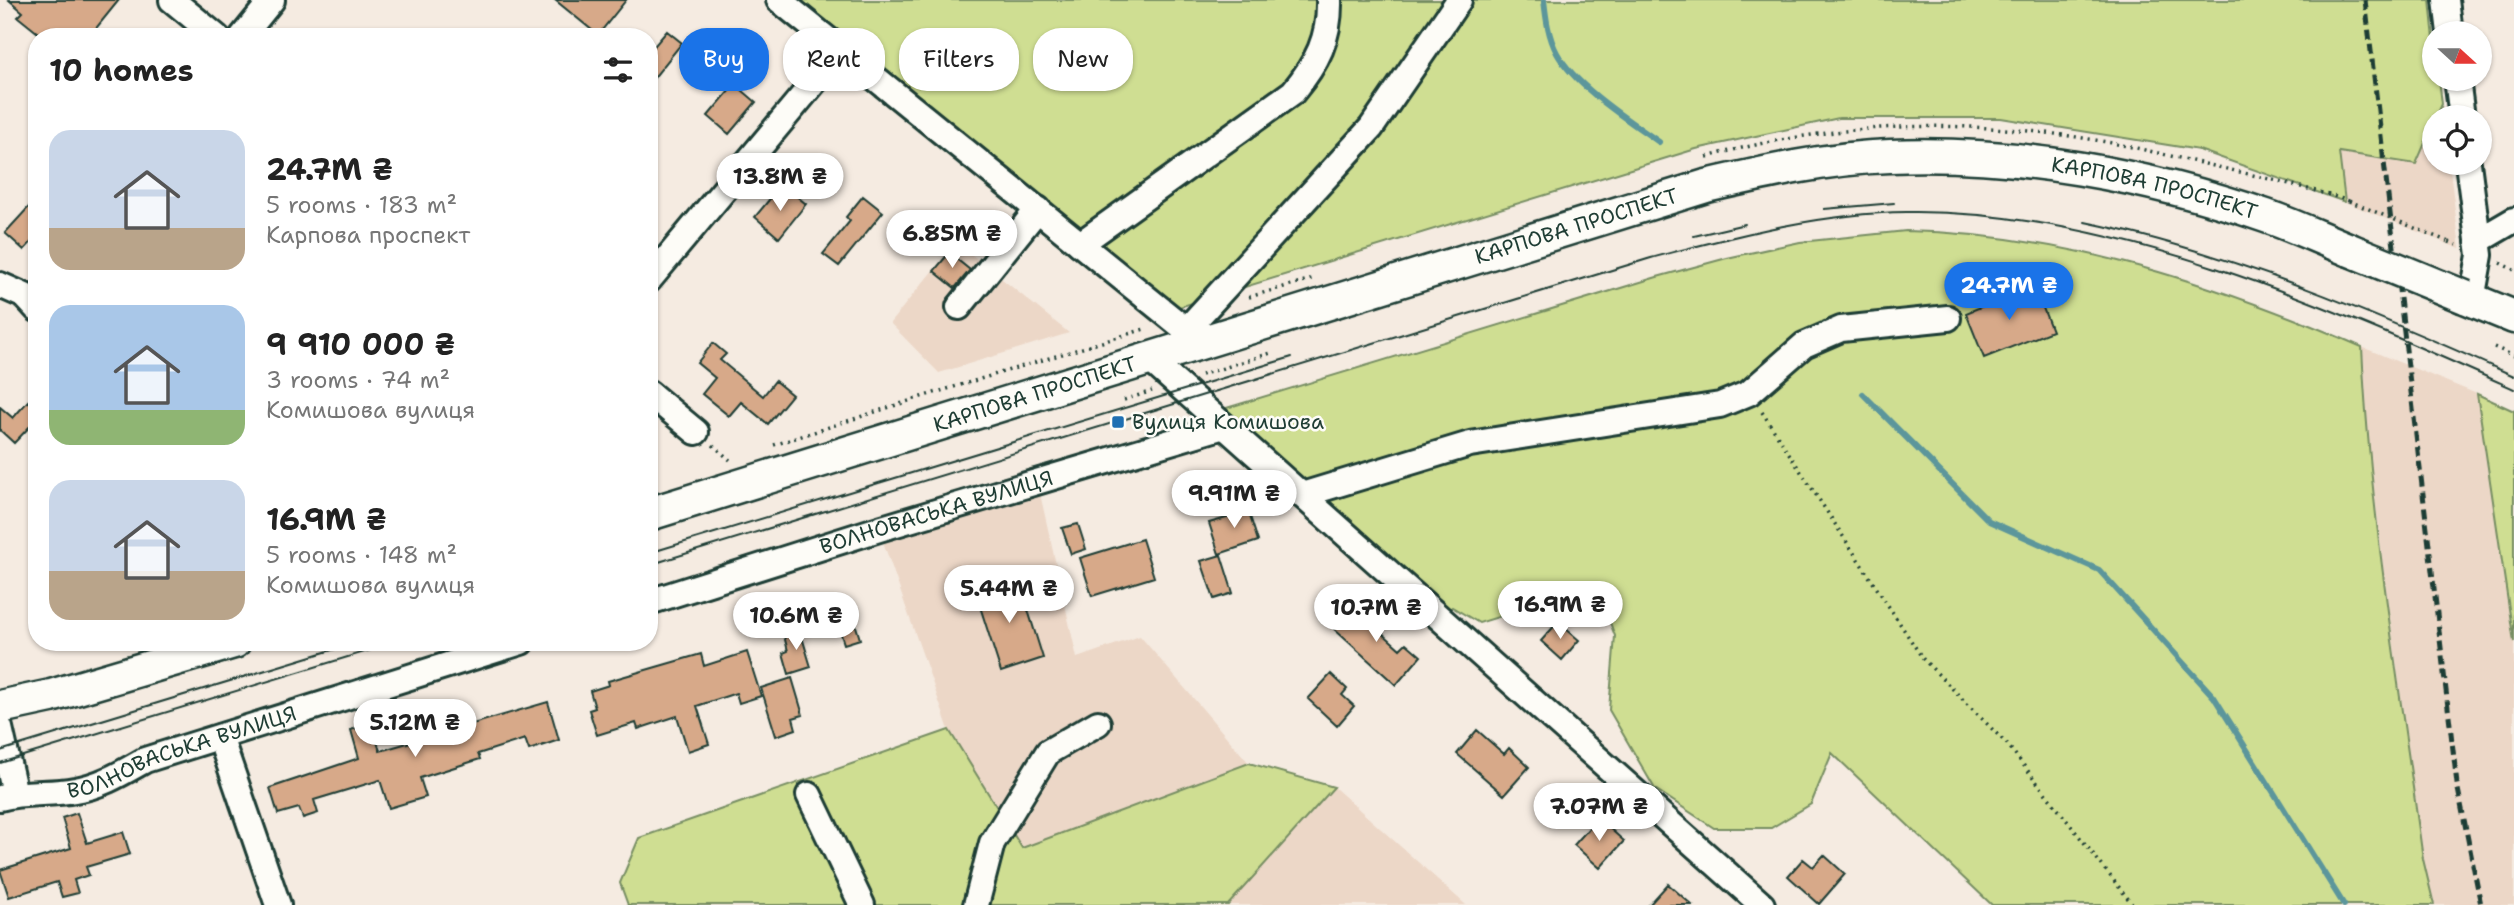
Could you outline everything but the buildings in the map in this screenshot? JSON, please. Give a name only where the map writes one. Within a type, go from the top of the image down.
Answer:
[{"type":"main road","name":"КАРПОВА ПРОСПЕКТ","points":[[658,511],[1148,358],[1193,336],[1706,186],[1819,163],[1889,156],[2022,161],[2102,173],[2184,191],[2243,209],[2514,317]]},
{"type":"main road","points":[[0,707],[51,696],[204,651]]},
{"type":"street","points":[[172,0],[205,28]]},
{"type":"street","points":[[249,28],[272,0]]},
{"type":"street","points":[[779,0],[814,28]]},
{"type":"street","points":[[1080,244],[1293,92],[1311,70],[1323,44],[1329,17],[1329,0]]},
{"type":"street","points":[[885,86],[1193,336],[1371,128],[1459,0]]},
{"type":"street","points":[[2446,0],[2449,21]]},
{"type":"street","points":[[658,269],[807,91]]},
{"type":"street","points":[[2469,298],[2480,255],[2470,175]]},
{"type":"street","points":[[959,307],[1038,209]]},
{"type":"street","points":[[2479,241],[2514,220]]},
{"type":"street","points":[[0,285],[28,294]]},
{"type":"street","points":[[1302,495],[1470,444],[1720,405],[1749,393],[1804,345],[1840,330],[1948,318]]},
{"type":"street","points":[[1148,358],[1762,905]]},
{"type":"street","points":[[658,400],[696,432]]},
{"type":"street","name":"ВОЛНОВАСЬКА ВУЛИЦЯ","points":[[658,599],[879,529],[1224,426]]},
{"type":"street","name":"ВОЛНОВАСЬКА ВУЛИЦЯ","points":[[7,796],[74,791],[107,782],[145,760],[492,651]]},
{"type":"street","points":[[976,905],[992,844],[1048,752],[1098,723]]},
{"type":"street","points":[[0,728],[7,796]]},
{"type":"street","points":[[220,737],[278,905]]},
{"type":"street","points":[[808,795],[862,905]]},
{"type":"path","points":[[2349,201],[2449,242]]},
{"type":"path","points":[[2494,347],[2514,356]]},
{"type":"path","points":[[1192,378],[1274,352]]},
{"type":"path","points":[[1124,400],[1158,389]]},
{"type":"path","points":[[1749,393],[1923,659],[2007,744],[2133,905]]},
{"type":"shaded area","points":[[2320,0],[2430,0],[2432,21],[2422,21],[2422,91],[2441,91],[2442,105],[2422,105],[2422,175],[2451,175],[2460,249],[2345,202]]},
{"type":"shaded area","points":[[956,242],[1069,333],[939,373],[890,323]]},
{"type":"shaded area","points":[[2362,347],[2477,394],[2514,642],[2514,905],[2434,905],[2423,859],[2383,568],[2364,402]]},
{"type":"shaded area","points":[[1034,467],[1077,658],[1140,636],[1249,763],[1022,848],[949,730],[874,516]]},
{"type":"shaded area","points":[[1334,787],[1466,905],[1228,905]]},
{"type":"green space","points":[[779,0],[2430,0],[2432,21],[2422,21],[2422,91],[2440,91],[2442,104],[2422,105],[2422,150],[2416,164],[2339,152],[2345,202],[2199,150],[2001,118],[1839,118],[1696,149],[1163,312],[885,86],[885,28],[813,28]]},
{"type":"green space","points":[[1906,231],[1966,234],[2024,242],[2139,266],[2252,303],[2362,347],[2372,475],[2387,603],[2423,859],[2434,905],[1992,905],[1832,753],[1811,804],[1771,828],[1714,828],[1655,789],[1609,710],[1615,636],[1606,612],[1560,598],[1479,623],[1452,607],[1440,618],[1210,413],[1727,258],[1800,242]]},
{"type":"green space","points":[[2477,394],[2514,411],[2514,642]]},
{"type":"green space","points":[[949,730],[1022,848],[1249,763],[1334,787],[1228,905],[628,905],[620,883],[639,838]]},
{"type":"waterway","points":[[1544,0],[1551,40],[1565,65],[1603,102],[1659,142]]},
{"type":"waterway","points":[[1863,394],[1989,521],[2099,570],[2214,697],[2344,905]]},
{"type":"tram line","points":[[1824,209],[1894,203]]},
{"type":"tram line","points":[[658,562],[1651,258],[1778,227],[1874,213],[1984,215],[2062,227],[2140,245],[2295,296],[2514,389]]},
{"type":"tram line","points":[[2085,222],[2195,250],[2303,287],[2514,376]]},
{"type":"tram line","points":[[1694,236],[1745,224]]},
{"type":"tram line","points":[[658,550],[1292,357]]},
{"type":"tram line","points":[[0,751],[328,651]]},
{"type":"tram line","points":[[0,763],[367,651]]},
{"type":"railway","points":[[2365,0],[2457,784],[2481,905]]},
{"type":"place","name":"Вулиця Комишова","points":[[1118,422]]}]
